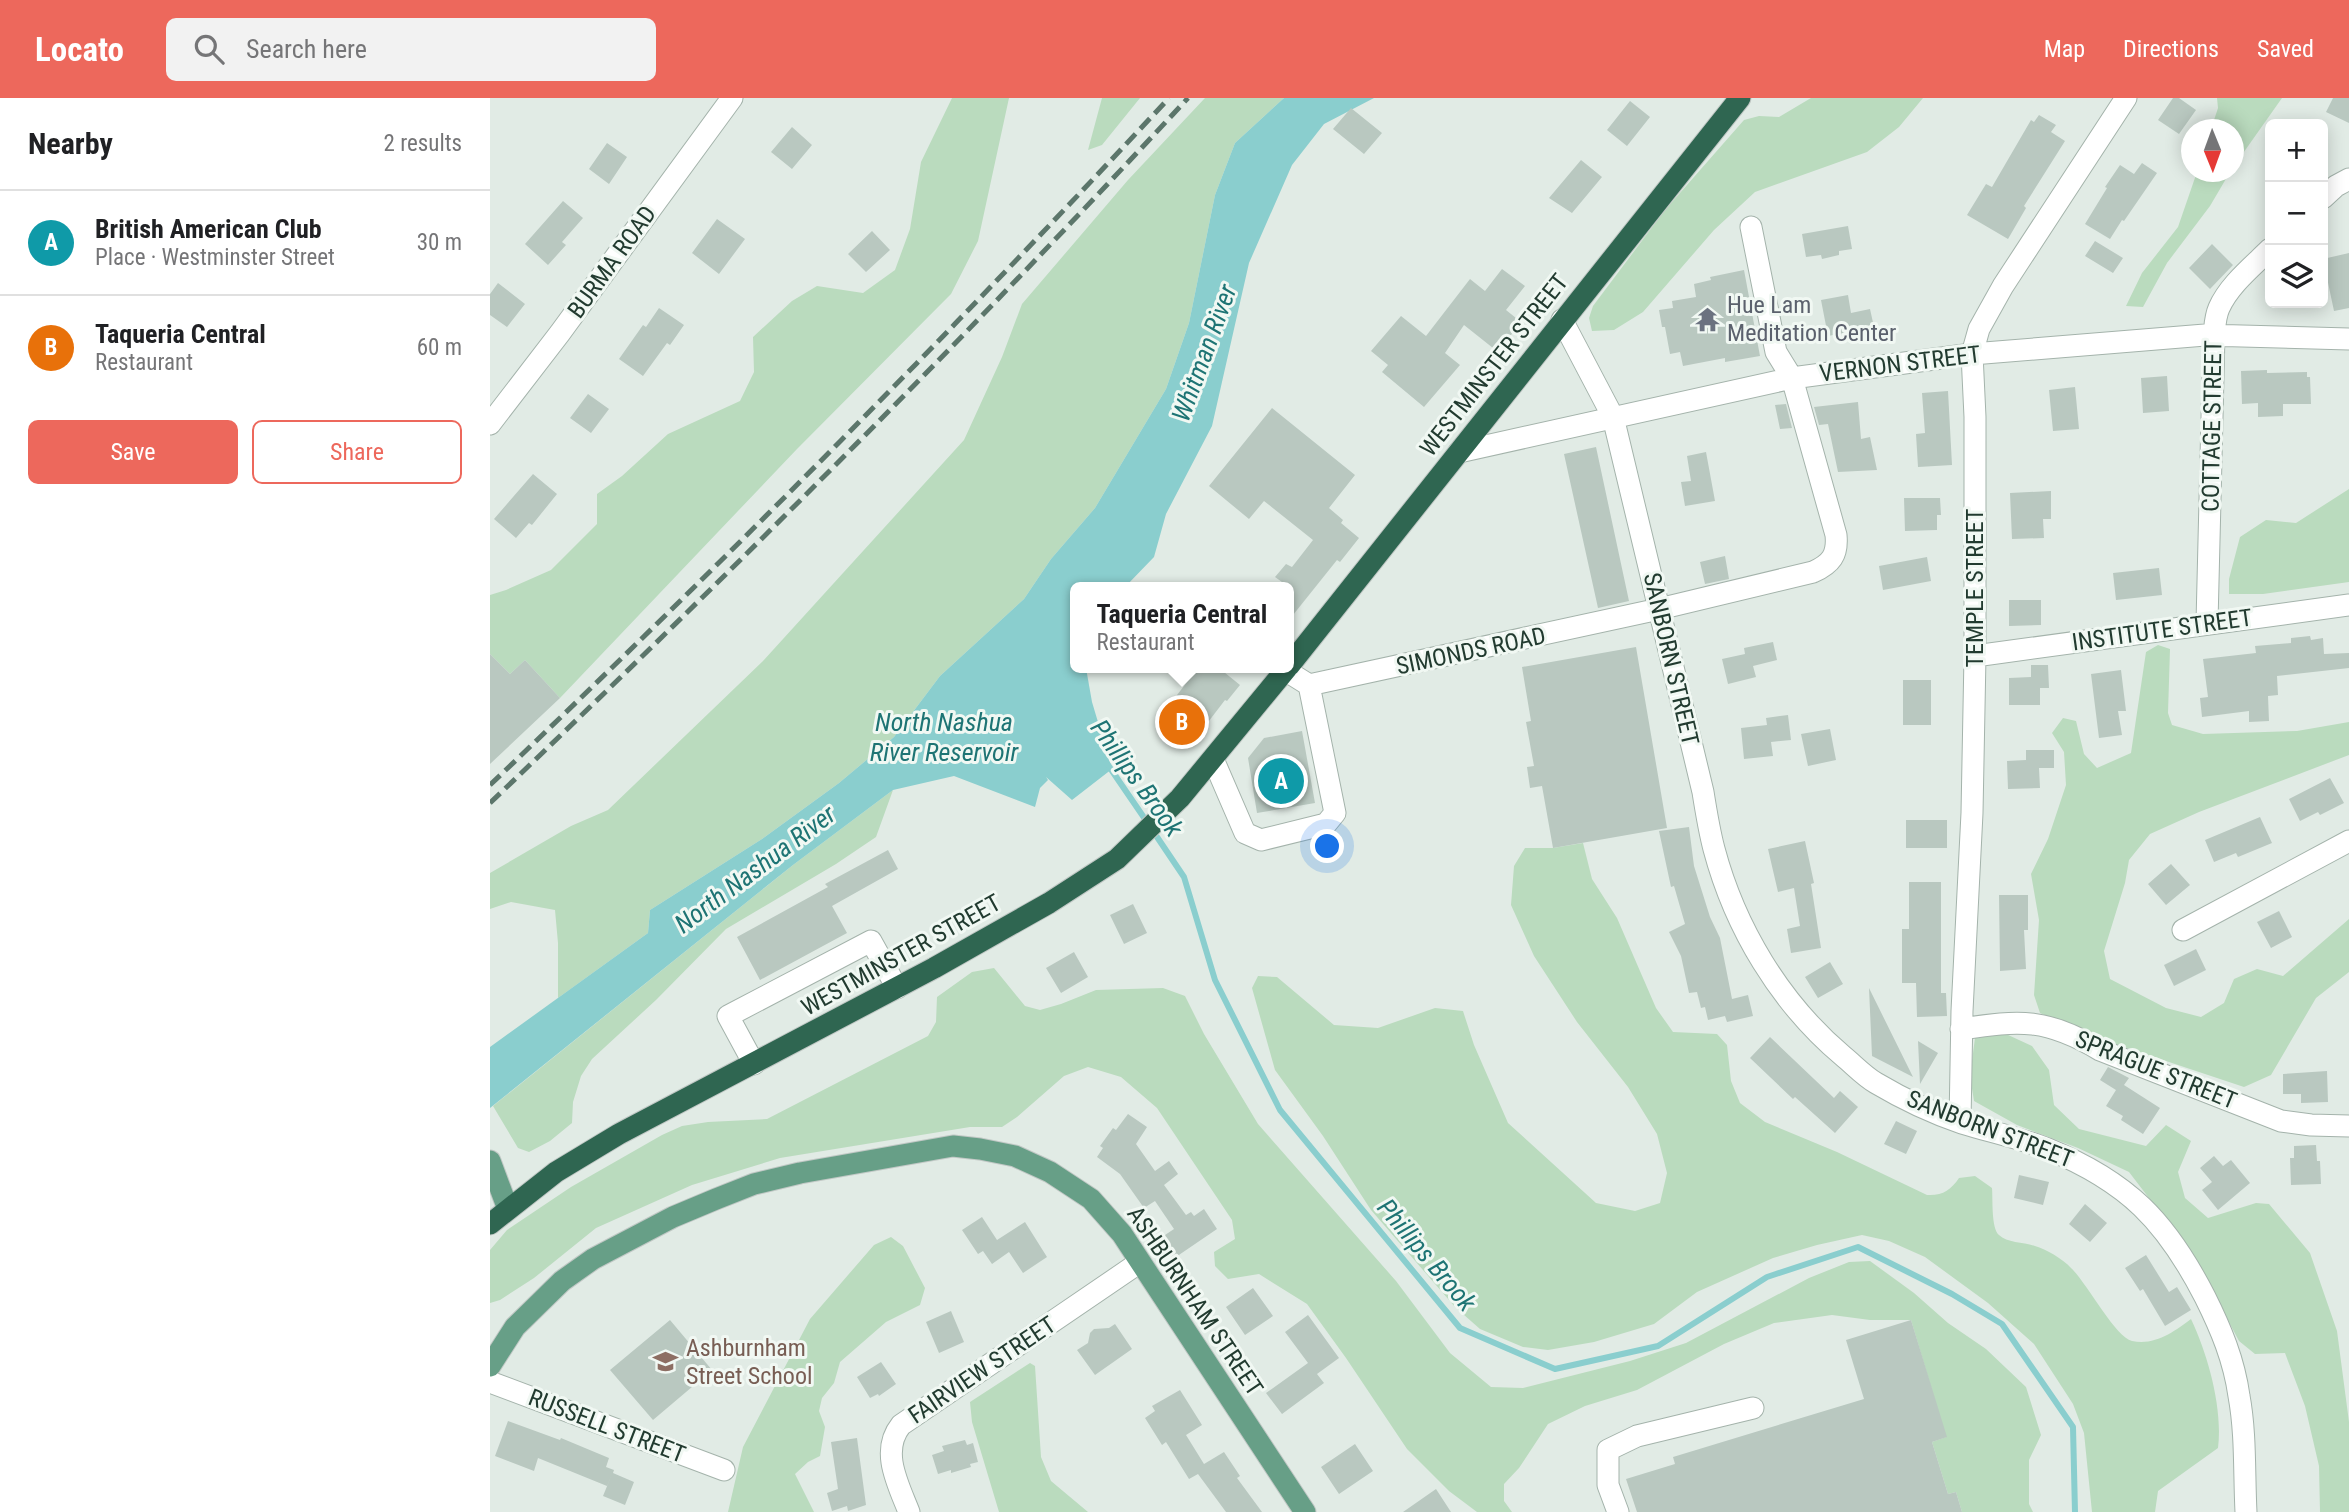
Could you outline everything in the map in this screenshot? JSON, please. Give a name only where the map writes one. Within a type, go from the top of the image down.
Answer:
[{"type":"highway","name":"WESTMINSTER STREET","points":[[1294,659],[1740,98]]},
{"type":"highway","name":"WESTMINSTER STREET","points":[[490,1224],[556,1172],[619,1134],[898,988],[1049,903],[1117,859],[1180,798],[1283,673]]},
{"type":"main road","name":"ASHBURNHAM STREET","points":[[490,1366],[515,1327],[562,1281],[614,1246],[673,1217],[765,1181],[800,1173],[953,1146],[1015,1156],[1050,1172],[1091,1199],[1122,1234],[1305,1512]]},
{"type":"main road","points":[[490,1161],[508,1209]]},
{"type":"street","name":"BURMA ROAD","points":[[490,424],[561,333],[732,98]]},
{"type":"street","name":"TEMPLE STREET","points":[[1960,1122],[1975,656],[1975,417],[1972,354],[1979,329],[2003,286],[2126,98]]},
{"type":"street","points":[[2328,193],[2349,179]]},
{"type":"street","points":[[1751,227],[1776,352],[1792,378]]},
{"type":"street","name":"COTTAGE STREET","points":[[2207,623],[2214,335],[2220,305],[2234,286],[2265,254]]},
{"type":"street","name":"SANBORN STREET","points":[[1562,320],[1613,417],[1703,792],[1713,847],[1725,886],[1760,958],[1800,1015],[1873,1081],[1914,1104],[1960,1122],[2020,1139],[2083,1164],[2125,1191],[2147,1210],[2175,1243],[2187,1263],[2212,1311],[2233,1362],[2242,1422],[2246,1512]]},
{"type":"street","name":"VERNON STREET","points":[[1459,452],[1792,378],[1972,354],[2214,335],[2349,340]]},
{"type":"street","name":"SIMONDS ROAD","points":[[1309,685],[1660,609],[1824,567],[1834,558],[1836,535],[1792,378]]},
{"type":"street","name":"INSTITUTE STREET","points":[[1975,656],[2349,605]]},
{"type":"street","points":[[1213,759],[1245,833],[1261,840],[1325,824],[1335,813],[1309,685],[1293,673]]},
{"type":"street","points":[[2183,930],[2349,841]]},
{"type":"street","points":[[754,1064],[728,1016],[871,941],[898,988]]},
{"type":"street","name":"SPRAGUE STREET","points":[[1961,1029],[2018,1022],[2043,1025],[2281,1121],[2349,1126]]},
{"type":"street","name":"FAIRVIEW STREET","points":[[909,1512],[894,1472],[890,1449],[893,1437],[901,1425],[1140,1262]]},
{"type":"street","name":"RUSSELL STREET","points":[[490,1382],[724,1470]]},
{"type":"street","points":[[1618,1512],[1608,1485],[1608,1450],[1637,1436],[1753,1408]]},
{"type":"green space","points":[[952,98],[1009,98],[978,241],[951,294],[797,449],[560,698],[525,660],[510,674],[490,654],[490,595],[551,570],[597,524],[597,494],[622,476],[668,434],[740,401],[754,372],[753,337],[792,301],[817,286],[863,293],[895,270],[910,229],[921,162]]},
{"type":"green space","points":[[1102,98],[1140,98],[1102,145],[1088,150]]},
{"type":"green space","points":[[1205,98],[1284,98],[1235,143],[1215,195],[1189,323],[1166,389],[1095,508],[1051,559],[1024,599],[940,676],[894,737],[839,783],[762,839],[650,910],[648,933],[558,998],[555,910],[511,902],[490,909],[490,873],[571,826],[608,810],[763,661],[964,440],[1002,357],[1022,304],[1128,180]]},
{"type":"green space","points":[[1811,98],[1923,98],[1899,127],[1867,152],[1755,192],[1714,230],[1643,312],[1614,330],[1592,331],[1589,318],[1593,306],[1665,210],[1744,120],[1759,116],[1779,117]]},
{"type":"green space","points":[[2217,98],[2282,98],[2244,152],[2244,119],[2214,119],[2218,108]]},
{"type":"green space","points":[[2194,182],[2224,182],[2210,206],[2167,263],[2143,307],[2126,306],[2142,273],[2178,227]]},
{"type":"green space","points":[[2349,489],[2349,582],[2263,594],[2229,594],[2229,579],[2240,537],[2266,520],[2296,523]]},
{"type":"green space","points":[[2158,645],[2170,649],[2168,713],[2172,725],[2203,734],[2297,731],[2349,722],[2349,755],[2199,812],[2150,834],[2129,860],[2125,883],[2104,951],[2110,979],[2166,1008],[2201,1017],[2224,1003],[2234,979],[2257,969],[2283,976],[2349,919],[2349,972],[2316,998],[2271,1075],[2244,1087],[2088,1035],[2040,1013],[2034,995],[2039,920],[2031,874],[2048,839],[2066,785],[2064,752],[2052,733],[2063,718],[2076,721],[2084,754],[2097,768],[2131,753],[2146,652]]},
{"type":"green space","points":[[893,790],[876,837],[836,864],[726,929],[656,1000],[592,1059],[581,1076],[573,1102],[572,1123],[550,1141],[529,1152],[518,1148],[493,1106],[793,865]]},
{"type":"green space","points":[[1583,843],[1592,879],[1617,918],[1656,1008],[1673,1032],[1717,1034],[1727,1045],[1731,1081],[1740,1103],[1765,1122],[1837,1152],[1927,1195],[1946,1191],[1959,1178],[1975,1176],[1992,1188],[1994,1220],[1999,1235],[2011,1241],[2039,1247],[2064,1261],[2078,1275],[2109,1320],[2132,1341],[2157,1339],[2191,1319],[2213,1382],[2218,1416],[2218,1448],[2158,1491],[2155,1512],[2092,1512],[2084,1433],[2073,1404],[2034,1344],[1988,1303],[1925,1257],[1889,1241],[1862,1235],[1773,1258],[1697,1292],[1654,1324],[1594,1342],[1548,1350],[1523,1347],[1480,1329],[1455,1307],[1371,1210],[1323,1136],[1275,1070],[1252,988],[1258,976],[1277,977],[1334,1025],[1378,1028],[1435,1008],[1463,1011],[1474,1045],[1508,1123],[1596,1203],[1635,1211],[1660,1203],[1667,1173],[1657,1134],[1628,1087],[1577,1022],[1534,956],[1511,905],[1514,866],[1525,848],[1553,848]]},
{"type":"green space","points":[[994,968],[1025,1006],[1040,1010],[1096,990],[1163,988],[1185,996],[1204,1034],[1258,1124],[1396,1281],[1450,1353],[1491,1387],[1523,1388],[1630,1361],[1686,1343],[1809,1278],[1849,1262],[1870,1261],[1914,1293],[1948,1323],[1986,1349],[2026,1387],[2041,1435],[2029,1460],[2029,1504],[2033,1512],[1962,1512],[1956,1492],[1948,1494],[1932,1442],[1946,1437],[1911,1320],[1870,1320],[1832,1315],[1774,1323],[1724,1344],[1637,1390],[1585,1406],[1548,1424],[1519,1468],[1504,1484],[1504,1501],[1512,1512],[1477,1512],[1449,1491],[1407,1449],[1307,1304],[1259,1274],[1228,1279],[1215,1266],[1214,1252],[1235,1239],[1232,1220],[1157,1108],[1121,1077],[1088,1067],[1064,1076],[1002,1127],[970,1127],[780,1158],[692,1185],[596,1228],[534,1278],[500,1300],[490,1303],[490,1250],[507,1230],[571,1187],[682,1126],[767,1119],[928,1036],[936,1022],[937,997],[972,972]]},
{"type":"green space","points":[[2006,1034],[2032,1046],[2049,1070],[2054,1105],[2079,1129],[2146,1146],[2166,1125],[2191,1141],[2178,1172],[2185,1198],[2208,1218],[2256,1203],[2269,1204],[2310,1253],[2337,1331],[2349,1422],[2349,1512],[2320,1512],[2319,1466],[2305,1406],[2285,1353],[2255,1354],[2239,1341],[2195,1258],[2129,1172],[2078,1148],[2017,1125],[1974,1101],[1970,1076],[1975,1038]]},
{"type":"green space","points":[[891,1237],[903,1246],[925,1288],[920,1305],[886,1322],[840,1362],[834,1383],[822,1398],[819,1411],[825,1427],[820,1456],[808,1462],[795,1474],[814,1512],[728,1512],[743,1447],[810,1319],[874,1245]]},
{"type":"green space","points":[[1030,1363],[1035,1366],[1041,1457],[1051,1481],[1088,1512],[999,1512],[972,1422],[970,1402]]},
{"type":"water","points":[[1284,98],[1374,98],[1324,124],[1292,165],[1249,263],[1212,426],[1166,514],[1154,557],[1130,582],[1070,582],[1070,673],[1087,673],[1092,702],[1112,769],[1072,800],[1046,777],[1048,780],[1040,788],[1035,807],[954,776],[893,790],[793,865],[490,1108],[490,1047],[648,933],[650,910],[762,839],[839,783],[894,737],[940,676],[1024,599],[1051,559],[1095,508],[1166,389],[1189,323],[1215,195],[1235,143]]},
{"type":"building","points":[[2173,98],[2179,98],[2196,110],[2190,119],[2181,119],[2179,134],[2158,120]]},
{"type":"building","points":[[2333,98],[2349,98],[2349,123],[2326,112]]},
{"type":"building","points":[[1630,101],[1650,117],[1627,146],[1607,130]]},
{"type":"building","points":[[1351,108],[1382,133],[1364,154],[1333,129]]},
{"type":"building","points":[[2039,115],[2056,125],[2051,132],[2065,141],[2024,206],[2026,208],[2008,239],[1967,215],[1986,184],[1992,187],[2031,120],[2034,122]]},
{"type":"building","points":[[792,127],[812,145],[792,169],[771,152]]},
{"type":"building","points":[[607,143],[627,157],[609,184],[589,169]]},
{"type":"building","points":[[1581,160],[1602,177],[1572,213],[1549,198]]},
{"type":"building","points":[[2142,163],[2157,173],[2110,239],[2085,224],[2120,165],[2134,174]]},
{"type":"building","points":[[563,201],[583,218],[562,242],[566,245],[548,265],[525,244]]},
{"type":"building","points":[[717,219],[745,239],[719,274],[692,253]]},
{"type":"building","points":[[1848,226],[1852,249],[1839,251],[1839,255],[1822,259],[1821,255],[1806,257],[1802,234]]},
{"type":"building","points":[[872,231],[890,250],[866,272],[848,254]]},
{"type":"building","points":[[2095,241],[2123,258],[2113,273],[2085,256]]},
{"type":"building","points":[[2212,244],[2233,265],[2210,289],[2189,268]]},
{"type":"building","points":[[2349,253],[2349,308],[2334,311],[2328,283],[2328,258]]},
{"type":"building","points":[[1502,269],[1525,286],[1506,310],[1521,322],[1498,352],[1464,325],[1445,353],[1460,365],[1424,407],[1382,372],[1388,365],[1371,351],[1401,316],[1426,336],[1470,279],[1485,291]]},
{"type":"building","name":"Hue Lam Meditation Center","points":[[1744,270],[1760,356],[1725,362],[1725,358],[1683,366],[1680,352],[1670,354],[1659,310],[1673,308],[1672,301],[1696,297],[1694,284],[1711,280],[1710,277]]},
{"type":"building","points":[[498,283],[525,304],[507,327],[490,315],[490,294]]},
{"type":"building","points":[[1848,295],[1851,313],[1870,309],[1874,327],[1828,336],[1821,300]]},
{"type":"building","points":[[659,308],[684,325],[643,376],[619,359]]},
{"type":"building","points":[[2267,370],[2267,373],[2307,372],[2307,377],[2310,377],[2311,404],[2283,404],[2283,416],[2258,417],[2258,403],[2242,404],[2241,371]]},
{"type":"building","points":[[2167,376],[2169,411],[2143,413],[2141,378]]},
{"type":"building","points":[[2075,387],[2079,429],[2053,431],[2049,390]]},
{"type":"building","points":[[1948,391],[1952,465],[1918,467],[1916,434],[1925,433],[1922,393]]},
{"type":"building","points":[[588,394],[609,409],[591,433],[570,418]]},
{"type":"building","points":[[1858,402],[1861,439],[1870,437],[1877,470],[1838,472],[1828,424],[1819,425],[1814,407]]},
{"type":"building","points":[[1786,404],[1792,428],[1780,429],[1775,405]]},
{"type":"building","points":[[1272,408],[1355,475],[1329,508],[1343,520],[1341,523],[1359,538],[1340,562],[1337,560],[1294,614],[1294,582],[1282,582],[1275,577],[1286,564],[1292,567],[1313,540],[1264,501],[1249,519],[1209,486]]},
{"type":"building","points":[[1596,447],[1629,601],[1598,608],[1564,454]]},
{"type":"building","points":[[1706,452],[1715,501],[1685,506],[1681,482],[1691,481],[1687,456]]},
{"type":"building","points":[[533,474],[557,494],[532,525],[529,523],[516,538],[494,519]]},
{"type":"building","points":[[2051,491],[2051,519],[2043,519],[2044,538],[2012,539],[2010,493]]},
{"type":"building","points":[[1904,498],[1940,498],[1941,515],[1937,515],[1937,530],[1905,531]]},
{"type":"building","points":[[1725,556],[1729,579],[1705,584],[1700,562]]},
{"type":"building","points":[[1927,557],[1931,581],[1883,590],[1879,566]]},
{"type":"building","points":[[2159,568],[2162,595],[2116,600],[2113,573]]},
{"type":"building","points":[[2009,600],[2041,600],[2041,625],[2009,626]]},
{"type":"building","points":[[2310,636],[2311,640],[2323,638],[2324,654],[2349,653],[2349,668],[2277,676],[2278,695],[2268,696],[2269,721],[2249,722],[2249,711],[2202,717],[2200,698],[2208,697],[2203,659],[2256,653],[2255,646],[2291,643],[2291,638]]},
{"type":"building","points":[[1773,642],[1777,660],[1753,666],[1756,677],[1728,684],[1722,659],[1745,654],[1744,648]]},
{"type":"building","points":[[1636,647],[1667,828],[1553,848],[1542,786],[1530,788],[1527,767],[1534,766],[1526,722],[1531,721],[1522,667]]},
{"type":"building","points":[[490,654],[510,674],[525,660],[560,698],[490,764]]},
{"type":"building","points":[[2031,665],[2048,665],[2049,688],[2040,688],[2040,705],[2009,705],[2009,678],[2031,677]]},
{"type":"building","points":[[2121,670],[2126,711],[2118,711],[2122,735],[2099,738],[2091,674]]},
{"type":"building","points":[[1194,673],[1225,673],[1240,685],[1189,747],[1156,722]]},
{"type":"building","points":[[1903,680],[1931,680],[1931,725],[1903,725]]},
{"type":"building","points":[[1788,715],[1791,740],[1771,742],[1773,756],[1744,759],[1741,728],[1767,725],[1766,718]]},
{"type":"building","points":[[1830,729],[1836,760],[1808,766],[1801,734]]},
{"type":"building","points":[[1302,731],[1315,803],[1257,813],[1248,758],[1264,738]]},
{"type":"building","points":[[2026,750],[2054,750],[2054,768],[2039,768],[2040,788],[2008,789],[2007,761],[2026,760]]},
{"type":"building","points":[[2330,778],[2344,803],[2300,821],[2289,799]]},
{"type":"building","points":[[2260,817],[2272,843],[2238,857],[2236,853],[2214,862],[2205,840]]},
{"type":"building","points":[[1906,820],[1947,820],[1947,848],[1906,848]]},
{"type":"building","points":[[1689,827],[1694,866],[1710,917],[1720,938],[1732,999],[1748,995],[1753,1016],[1727,1022],[1725,1016],[1708,1020],[1705,1007],[1701,1008],[1697,992],[1689,993],[1681,956],[1669,932],[1685,924],[1674,886],[1671,887],[1659,831]]},
{"type":"building","points":[[1805,841],[1814,883],[1811,884],[1821,948],[1791,953],[1787,929],[1800,926],[1794,888],[1778,892],[1768,849]]},
{"type":"building","points":[[888,850],[898,869],[832,906],[847,933],[760,980],[737,937],[828,887],[825,884]]},
{"type":"building","points":[[2171,864],[2190,885],[2166,905],[2148,884]]},
{"type":"building","points":[[1909,882],[1941,882],[1941,993],[1946,993],[1947,1016],[1917,1017],[1916,983],[1902,983],[1902,929],[1909,929]]},
{"type":"building","points":[[1999,895],[2028,895],[2028,930],[2024,930],[2026,969],[2000,971]]},
{"type":"building","points":[[1133,904],[1147,933],[1124,944],[1110,915]]},
{"type":"building","points":[[2279,911],[2292,937],[2271,948],[2257,922]]},
{"type":"building","points":[[2196,949],[2206,970],[2174,986],[2164,965]]},
{"type":"building","points":[[1074,952],[1088,977],[1061,993],[1046,968]]},
{"type":"building","points":[[1830,962],[1843,984],[1818,998],[1805,977]]},
{"type":"building","points":[[1869,988],[1913,1077],[1872,1056]]},
{"type":"building","points":[[1770,1037],[1834,1098],[1840,1091],[1858,1107],[1835,1133],[1795,1097],[1793,1099],[1750,1058]]},
{"type":"building","points":[[1918,1041],[1938,1053],[1920,1084]]},
{"type":"building","points":[[2108,1067],[2129,1078],[2124,1085],[2160,1108],[2143,1134],[2121,1120],[2123,1116],[2106,1106],[2116,1090],[2100,1080]]},
{"type":"building","points":[[2327,1071],[2328,1102],[2301,1103],[2301,1094],[2283,1094],[2283,1074]]},
{"type":"building","points":[[1128,1114],[1147,1127],[1136,1144],[1155,1171],[1169,1161],[1178,1174],[1164,1185],[1186,1215],[1191,1212],[1194,1216],[1204,1209],[1217,1229],[1173,1259],[1159,1239],[1174,1229],[1155,1201],[1144,1208],[1120,1174],[1097,1157],[1103,1148],[1100,1146]]},
{"type":"building","points":[[1896,1121],[1917,1131],[1906,1154],[1884,1144]]},
{"type":"building","points":[[2316,1145],[2321,1184],[2291,1185],[2290,1158],[2294,1158],[2294,1146]]},
{"type":"building","points":[[2214,1156],[2223,1166],[2231,1160],[2250,1183],[2218,1210],[2202,1190],[2212,1182],[2200,1168]]},
{"type":"building","points":[[2019,1175],[2049,1182],[2043,1205],[2014,1198]]},
{"type":"building","points":[[2085,1204],[2107,1223],[2090,1242],[2069,1224]]},
{"type":"building","points":[[982,1217],[997,1240],[1025,1222],[1047,1257],[1023,1273],[1009,1252],[992,1264],[983,1251],[978,1254],[962,1230]]},
{"type":"building","points":[[2146,1255],[2169,1292],[2177,1287],[2191,1310],[2165,1326],[2143,1289],[2140,1291],[2125,1268]]},
{"type":"building","points":[[1253,1288],[1273,1316],[1245,1335],[1226,1307]]},
{"type":"building","points":[[951,1311],[964,1342],[939,1353],[926,1322]]},
{"type":"building","points":[[1308,1315],[1339,1358],[1317,1374],[1324,1383],[1282,1414],[1266,1393],[1308,1363],[1285,1332]]},
{"type":"building","points":[[670,1320],[712,1370],[653,1420],[610,1370]]},
{"type":"building","points":[[1911,1320],[1947,1437],[1932,1442],[1948,1494],[1956,1492],[1962,1512],[1637,1512],[1626,1479],[1675,1464],[1673,1457],[1864,1399],[1846,1340]]},
{"type":"building","points":[[1115,1324],[1132,1349],[1095,1375],[1077,1350],[1088,1343],[1090,1333],[1094,1329],[1109,1328]]},
{"type":"building","points":[[881,1362],[896,1384],[879,1396],[878,1394],[870,1398],[857,1377]]},
{"type":"building","points":[[1180,1390],[1202,1425],[1186,1435],[1204,1464],[1224,1452],[1240,1476],[1237,1478],[1262,1512],[1226,1512],[1198,1474],[1189,1479],[1166,1442],[1162,1445],[1145,1418],[1155,1411],[1152,1406]]},
{"type":"building","points":[[508,1421],[560,1440],[561,1438],[609,1458],[606,1467],[634,1482],[625,1505],[603,1496],[612,1474],[607,1486],[538,1458],[534,1471],[495,1456]]},
{"type":"building","points":[[857,1438],[866,1505],[848,1511],[847,1506],[832,1511],[827,1493],[838,1489],[831,1442]]},
{"type":"building","points":[[965,1440],[967,1445],[973,1443],[978,1462],[951,1473],[951,1470],[938,1474],[932,1455],[944,1451],[942,1446]]},
{"type":"building","points":[[1355,1444],[1373,1471],[1339,1494],[1321,1467]]},
{"type":"building","points":[[1436,1489],[1451,1512],[1403,1512]]},
{"type":"waterway","name":"Phillips Brook","points":[[1108,765],[1147,822]]},
{"type":"waterway","name":"Phillips Brook","points":[[1153,831],[1184,877],[1215,980],[1280,1110],[1460,1328],[1555,1369],[1658,1346],[1767,1277],[1858,1247],[1952,1294],[2002,1324],[2073,1427],[2075,1512]]},
{"type":"railway","points":[[490,785],[835,447],[1169,98]]},
{"type":"railway","points":[[490,803],[844,456],[1018,279],[1188,98]]},
{"type":"place","name":"Hue Lam Meditation Center","points":[[1707,319]]},
{"type":"place","name":"Taqueria Central","points":[[1182,722]]},
{"type":"place","name":"British American Club","points":[[1281,781]]},
{"type":"place","name":"Ashburnham Street School","points":[[666,1362]]},
{"type":"water label","name":"Whitman River","points":[[1204,353]]},
{"type":"water label","name":"North Nashua River Reservoir","points":[[944,737]]},
{"type":"water label","name":"North Nashua River","points":[[755,869]]}]
